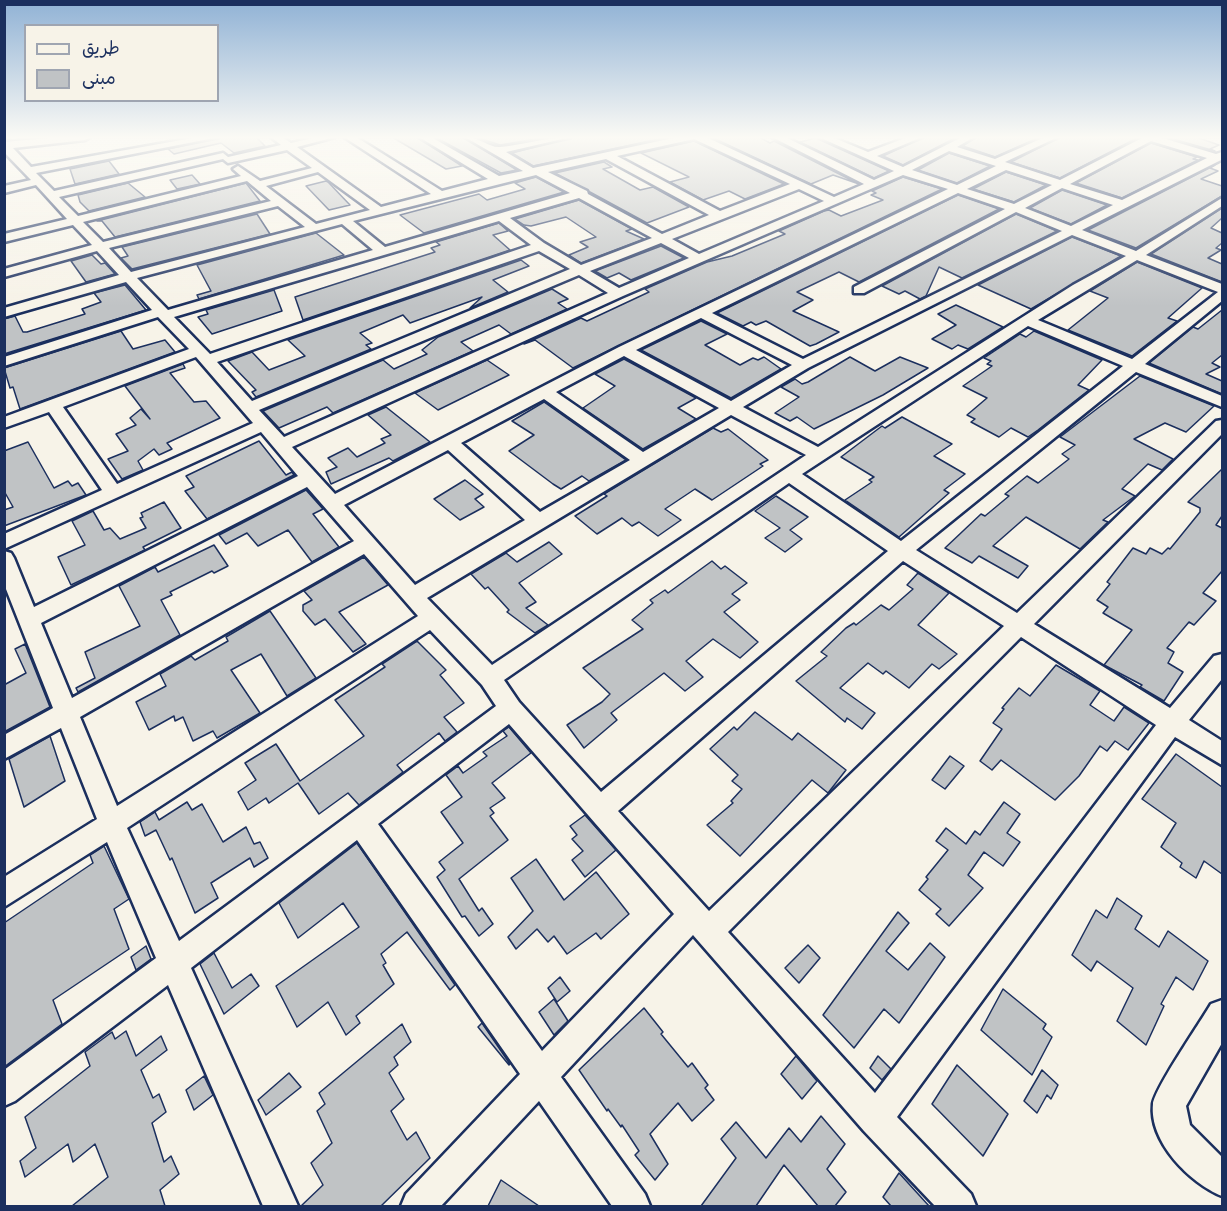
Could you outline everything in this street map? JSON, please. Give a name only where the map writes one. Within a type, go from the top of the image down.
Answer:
[{"type":"street","points":[[50,194],[202,355],[432,618],[490,678],[511,708],[600,810],[876,1119],[959,1206]]},
{"type":"street","points":[[4,238],[75,219],[194,194]]},
{"type":"street","points":[[269,194],[314,228]]},
{"type":"street","points":[[355,194],[379,210]]},
{"type":"street","points":[[4,313],[130,276],[447,194]]},
{"type":"street","points":[[4,362],[164,313],[581,194]]},
{"type":"street","points":[[584,194],[698,258]]},
{"type":"street","points":[[678,194],[721,217]]},
{"type":"street","points":[[4,542],[113,492],[256,416],[510,297],[778,194]]},
{"type":"street","points":[[819,194],[834,201]]},
{"type":"street","points":[[281,446],[618,293],[851,194]]},
{"type":"street","points":[[333,503],[624,350],[950,194]]},
{"type":"street","points":[[968,194],[1015,208],[1222,289]]},
{"type":"street","points":[[859,290],[1042,194]]},
{"type":"street","points":[[1092,194],[1122,204]]},
{"type":"street","points":[[413,596],[803,366],[1143,194]]},
{"type":"street","points":[[490,678],[789,474],[1083,285],[1136,256],[1222,201]]},
{"type":"street","points":[[4,273],[100,246],[280,202]]},
{"type":"street","points":[[500,216],[540,246],[618,293]]},
{"type":"street","points":[[344,220],[382,251]]},
{"type":"street","points":[[7,417],[53,405],[540,246]]},
{"type":"street","points":[[600,810],[902,551],[1222,295]]},
{"type":"street","points":[[701,313],[803,366]]},
{"type":"street","points":[[1028,321],[1222,402]]},
{"type":"street","points":[[624,350],[819,455]]},
{"type":"street","points":[[543,392],[644,461]]},
{"type":"street","points":[[53,405],[113,492]]},
{"type":"street","points":[[418,1206],[540,1075],[701,922],[1021,626],[1222,425]]},
{"type":"street","points":[[450,442],[539,522]]},
{"type":"street","points":[[789,474],[902,551],[1222,754]]},
{"type":"street","points":[[29,619],[309,478]]},
{"type":"street","points":[[4,748],[366,543]]},
{"type":"street","points":[[4,558],[112,824],[281,1206]]},
{"type":"street","points":[[4,893],[432,618]]},
{"type":"street","points":[[876,1119],[1172,723],[1222,663]]},
{"type":"street","points":[[4,1090],[511,708]]},
{"type":"street","points":[[361,822],[633,1206]]},
{"type":"street","points":[[1222,1015],[1169,1103],[1168,1120],[1176,1136],[1222,1179]]},
{"type":"building","points":[[141,194],[145,197],[89,211],[80,202],[78,195]]},
{"type":"building","points":[[205,194],[254,194],[260,201],[115,237],[102,221],[97,221]]},
{"type":"building","points":[[313,194],[339,194],[350,205],[329,210]]},
{"type":"building","points":[[479,194],[487,200],[509,194],[559,194],[424,233],[400,215]]},
{"type":"building","points":[[593,194],[665,194],[689,207],[647,223]]},
{"type":"building","points":[[691,194],[722,194],[703,200]]},
{"type":"building","points":[[734,194],[759,194],[745,199]]},
{"type":"building","points":[[933,194],[573,368],[535,340],[524,344],[581,318],[587,321],[649,292],[645,289],[707,262],[732,256],[785,234],[779,231],[824,211],[829,210],[841,216],[883,200],[871,195]]},
{"type":"building","points":[[987,194],[1030,194],[1014,202]]},
{"type":"building","points":[[1056,194],[1073,194],[1107,205],[1071,224],[1030,208]]},
{"type":"building","points":[[1108,194],[1131,194],[1122,198]]},
{"type":"building","points":[[1159,194],[1222,194],[1222,196],[1136,248],[1088,230]]},
{"type":"building","points":[[958,195],[999,209],[859,282],[839,272],[797,292],[813,300],[793,311],[839,332],[816,344],[810,346],[766,321],[756,325],[751,322],[743,326],[717,313]]},
{"type":"building","points":[[579,200],[632,229],[626,231],[644,239],[581,263],[569,255],[588,247],[580,242],[596,237],[566,217],[531,226],[524,225],[515,219]]},
{"type":"building","points":[[1222,208],[1222,218],[1211,228],[1222,233],[1222,243],[1216,248],[1221,250],[1208,258],[1222,264],[1222,282],[1151,254]]},
{"type":"building","points":[[257,214],[270,234],[132,269],[121,258],[128,256],[122,247]]},
{"type":"building","points":[[1016,214],[1057,231],[962,278],[939,267],[926,296],[920,299],[905,291],[899,294],[882,286]]},
{"type":"building","points":[[499,223],[508,231],[493,235],[510,250],[303,320],[295,297],[435,252],[431,248],[440,245],[436,242]]},
{"type":"building","points":[[316,233],[344,255],[199,299],[197,295],[211,291],[197,265]]},
{"type":"building","points":[[1072,237],[1121,256],[1031,309],[978,285]]},
{"type":"building","points":[[661,246],[684,258],[631,280],[619,273],[607,278],[595,271]]},
{"type":"building","points":[[92,255],[101,264],[105,263],[115,274],[86,282],[71,261]]},
{"type":"building","points":[[521,260],[529,266],[493,280],[508,292],[470,308],[482,297],[410,323],[403,315],[360,333],[372,343],[366,345],[371,349],[256,397],[252,392],[256,390],[228,361],[252,352],[269,370],[305,356],[288,340]]},
{"type":"building","points":[[1137,262],[1202,288],[1168,318],[1177,321],[1132,356],[1068,330],[1108,298],[1090,291]]},
{"type":"building","points":[[125,285],[146,310],[4,354],[4,319],[15,316],[23,332],[27,332],[85,314],[82,309],[101,302],[94,293]]},
{"type":"building","points":[[552,289],[568,299],[558,303],[567,309],[511,334],[499,325],[461,342],[473,351],[333,413],[327,407],[279,428],[263,411],[383,360],[394,369],[427,354],[422,350],[438,337]]},
{"type":"building","points":[[274,290],[282,311],[212,334],[198,317],[208,314],[206,310]]},
{"type":"building","points":[[956,305],[1003,327],[968,349],[958,345],[952,349],[932,339],[956,325],[938,314]]},
{"type":"building","points":[[1222,310],[1222,355],[1212,363],[1220,367],[1206,374],[1222,381],[1222,394],[1149,363],[1193,327],[1198,329]]},
{"type":"building","points":[[701,321],[727,334],[705,345],[740,365],[753,358],[758,360],[764,357],[781,369],[731,398],[641,350]]},
{"type":"building","points":[[121,331],[133,349],[165,340],[175,352],[20,409],[4,368]]},
{"type":"building","points":[[1034,331],[1102,360],[1078,385],[1089,390],[1038,430],[1028,437],[1011,428],[999,437],[971,422],[975,419],[967,415],[987,398],[963,386],[992,366],[987,364],[991,361],[984,358],[1020,334],[1026,337]]},
{"type":"building","points":[[850,357],[875,371],[900,357],[928,368],[883,395],[814,429],[797,417],[790,421],[775,413],[799,397],[781,387],[795,379],[802,384],[808,382]]},
{"type":"building","points":[[624,359],[696,398],[678,408],[696,419],[643,449],[583,408],[615,386],[595,374]]},
{"type":"building","points":[[487,360],[509,375],[438,410],[415,393]]},
{"type":"building","points":[[183,364],[185,368],[170,373],[194,402],[206,401],[220,418],[167,443],[172,449],[159,455],[154,449],[138,461],[143,470],[122,479],[108,459],[128,451],[116,434],[136,425],[130,418],[141,409],[150,419],[125,386]]},
{"type":"building","points":[[1140,376],[1214,406],[1186,432],[1165,423],[1134,439],[1173,459],[1162,470],[1148,464],[1122,489],[1135,496],[1103,520],[1108,522],[1080,549],[1026,517],[993,546],[1028,566],[1018,578],[979,556],[972,563],[945,548],[981,514],[985,516],[1009,496],[1005,494],[1027,476],[1038,483],[1069,459],[1062,454],[1075,445],[1060,437]]},
{"type":"building","points":[[544,402],[626,460],[589,481],[582,476],[561,489],[553,484],[509,451],[534,435],[512,421]]},
{"type":"building","points":[[386,407],[430,442],[393,461],[389,458],[331,484],[326,472],[337,467],[328,458],[348,448],[357,457],[385,443],[381,439],[391,435],[368,415]]},
{"type":"building","points":[[902,417],[952,444],[934,456],[965,474],[944,490],[949,493],[899,537],[845,500],[872,482],[869,480],[874,477],[841,457],[882,426],[885,428]]},
{"type":"building","points":[[713,428],[721,432],[728,429],[768,460],[760,464],[763,466],[712,500],[695,489],[665,509],[681,520],[658,536],[639,522],[632,526],[622,518],[597,534],[575,516],[607,496],[604,494]]},
{"type":"building","points":[[259,441],[286,475],[292,472],[294,475],[207,519],[185,491],[194,487],[186,476]]},
{"type":"building","points":[[28,442],[54,488],[68,481],[72,486],[78,483],[86,495],[4,526],[4,510],[13,507],[4,491],[4,451]]},
{"type":"building","points":[[1222,469],[1222,516],[1216,525],[1222,528],[1222,571],[1203,593],[1216,601],[1194,625],[1189,622],[1167,648],[1174,652],[1168,663],[1183,672],[1164,701],[1140,687],[1142,685],[1104,665],[1132,630],[1103,613],[1108,607],[1097,600],[1110,584],[1107,582],[1133,548],[1146,554],[1150,548],[1162,554],[1168,548],[1170,549],[1200,512],[1200,508],[1188,502]]},
{"type":"building","points":[[465,480],[483,494],[475,499],[484,507],[460,520],[434,499]]},
{"type":"building","points":[[306,490],[323,509],[313,514],[339,547],[312,562],[288,530],[258,546],[247,533],[226,544],[219,535]]},
{"type":"building","points":[[776,496],[808,517],[790,530],[802,539],[785,552],[765,538],[780,528],[755,511]]},
{"type":"building","points":[[164,502],[181,528],[143,547],[145,550],[71,585],[58,557],[85,545],[72,521],[93,511],[104,530],[110,528],[120,539],[146,528],[140,518],[143,517],[141,513]]},
{"type":"building","points":[[549,542],[562,554],[519,583],[536,602],[526,608],[548,625],[535,633],[507,612],[509,610],[488,587],[485,589],[471,574],[506,553],[517,562]]},
{"type":"building","points":[[214,545],[228,566],[214,573],[212,571],[170,592],[172,595],[161,600],[180,635],[78,692],[76,688],[95,678],[85,652],[140,626],[119,586],[155,567],[158,572]]},
{"type":"building","points":[[364,557],[388,585],[339,612],[366,644],[353,652],[325,619],[315,625],[303,611],[303,605],[312,600],[304,591]]},
{"type":"building","points":[[712,561],[721,569],[725,566],[747,583],[732,594],[740,600],[724,612],[758,642],[740,658],[713,639],[686,661],[703,677],[685,691],[664,673],[611,713],[617,720],[584,748],[567,725],[602,702],[610,694],[583,668],[643,629],[632,620],[653,603],[650,600],[665,590],[668,593]]},
{"type":"building","points":[[918,573],[949,593],[918,625],[957,654],[939,669],[932,664],[909,688],[886,671],[883,674],[868,663],[840,688],[875,713],[862,729],[847,718],[845,722],[796,681],[827,656],[821,652],[846,628],[854,623],[856,625],[881,605],[889,610],[913,589],[907,585]]},
{"type":"building","points":[[270,611],[316,678],[287,696],[261,654],[231,670],[260,713],[217,738],[213,731],[193,741],[183,717],[175,721],[174,716],[149,730],[136,702],[166,686],[160,674],[191,656],[195,660],[228,641],[226,637]]},
{"type":"building","points":[[417,641],[446,670],[440,675],[464,703],[444,717],[457,732],[445,741],[439,733],[397,765],[403,772],[359,805],[348,793],[319,814],[298,783],[269,803],[266,798],[248,810],[238,792],[256,780],[245,763],[276,744],[300,781],[364,736],[335,700],[385,667],[382,664]]},
{"type":"building","points":[[25,644],[50,707],[4,732],[4,685],[26,673],[15,649]]},
{"type":"building","points":[[1056,665],[1100,691],[1090,705],[1114,721],[1124,707],[1149,723],[1128,750],[1115,741],[1107,751],[1100,746],[1079,776],[1055,800],[1001,760],[992,770],[980,761],[1002,729],[993,723],[1004,709],[1002,708],[1019,688],[1030,696]]},
{"type":"building","points":[[755,712],[792,740],[798,733],[846,770],[828,793],[812,780],[740,856],[707,825],[733,803],[731,801],[742,789],[732,781],[738,775],[710,749],[734,727],[737,730]]},
{"type":"building","points":[[509,727],[531,753],[492,783],[505,798],[490,808],[494,813],[490,816],[508,840],[459,879],[479,911],[482,908],[493,924],[479,936],[465,916],[462,917],[437,877],[445,870],[439,862],[463,843],[441,812],[462,797],[446,775],[458,766],[463,773],[487,756],[483,752],[507,736],[503,731]]},
{"type":"building","points":[[50,736],[65,781],[24,807],[9,759]]},
{"type":"building","points":[[1176,754],[1222,787],[1222,874],[1204,861],[1196,878],[1180,867],[1182,863],[1161,847],[1176,823],[1142,799]]},
{"type":"building","points":[[950,756],[964,766],[945,789],[932,780]]},
{"type":"building","points":[[187,802],[192,810],[202,804],[223,842],[246,827],[254,844],[260,842],[268,858],[254,867],[250,858],[211,883],[218,898],[195,913],[172,858],[170,860],[156,830],[145,836],[140,822],[155,812],[159,820]]},
{"type":"building","points":[[1004,802],[1020,814],[1007,833],[1020,842],[1003,866],[984,852],[968,875],[983,888],[949,926],[936,914],[941,909],[919,890],[928,879],[926,877],[948,850],[936,841],[946,828],[966,844],[975,831],[980,835]]},
{"type":"building","points":[[585,815],[616,850],[585,877],[572,860],[583,851],[572,839],[577,835],[570,826]]},
{"type":"building","points":[[357,843],[455,985],[450,990],[407,932],[381,954],[386,963],[383,965],[394,984],[356,1016],[360,1023],[346,1035],[328,1002],[297,1027],[276,986],[359,927],[343,903],[298,938],[279,903]]},
{"type":"building","points":[[104,846],[129,899],[114,909],[129,949],[53,1000],[62,1024],[4,1067],[4,923],[93,863],[90,855]]},
{"type":"building","points":[[536,859],[564,900],[596,872],[629,914],[601,939],[596,933],[567,954],[554,936],[548,942],[537,929],[516,949],[508,937],[533,911],[511,878]]},
{"type":"building","points":[[1117,898],[1142,916],[1135,929],[1159,947],[1168,931],[1208,961],[1193,990],[1176,977],[1161,1004],[1164,1006],[1146,1045],[1117,1021],[1133,988],[1097,961],[1091,971],[1072,955],[1096,910],[1107,918]]},
{"type":"building","points":[[898,912],[909,923],[886,951],[908,970],[930,943],[945,957],[899,1023],[884,1009],[854,1048],[823,1015]]},
{"type":"building","points":[[808,945],[820,958],[799,983],[785,968]]},
{"type":"building","points":[[146,946],[151,959],[136,970],[131,957]]},
{"type":"building","points":[[214,953],[232,988],[251,974],[259,986],[224,1014],[200,964]]},
{"type":"building","points":[[560,977],[570,991],[557,1002],[548,988]]},
{"type":"building","points":[[1003,989],[1046,1024],[1043,1029],[1052,1037],[1032,1075],[981,1030]]},
{"type":"building","points":[[554,999],[568,1021],[554,1035],[539,1012]]},
{"type":"building","points":[[644,1008],[663,1032],[661,1034],[688,1067],[692,1063],[708,1085],[705,1088],[714,1100],[692,1121],[678,1103],[650,1134],[668,1164],[655,1180],[635,1155],[639,1151],[622,1125],[621,1127],[608,1109],[607,1111],[579,1070]]},
{"type":"building","points":[[482,1023],[510,1064],[509,1065],[478,1027]]},
{"type":"building","points":[[402,1024],[411,1042],[394,1057],[398,1065],[389,1073],[404,1099],[391,1111],[407,1140],[416,1132],[430,1158],[381,1206],[301,1206],[323,1185],[311,1163],[332,1143],[317,1111],[325,1104],[319,1093]]},
{"type":"building","points":[[126,1031],[136,1056],[161,1036],[167,1050],[141,1070],[153,1098],[159,1094],[166,1112],[152,1123],[164,1162],[171,1156],[179,1174],[160,1190],[165,1206],[72,1206],[108,1177],[95,1144],[73,1162],[68,1144],[25,1177],[20,1161],[36,1148],[25,1117],[90,1066],[85,1052],[112,1032],[115,1039]]},
{"type":"building","points":[[796,1056],[817,1081],[802,1099],[781,1074]]},
{"type":"building","points":[[878,1056],[891,1069],[882,1080],[870,1068]]},
{"type":"building","points":[[957,1065],[1008,1114],[983,1156],[932,1104]]},
{"type":"building","points":[[1042,1070],[1058,1085],[1051,1099],[1047,1095],[1037,1113],[1024,1101]]},
{"type":"building","points":[[289,1073],[301,1087],[266,1115],[258,1100]]},
{"type":"building","points":[[204,1076],[213,1095],[194,1110],[186,1090]]},
{"type":"building","points":[[821,1116],[845,1144],[827,1169],[846,1192],[835,1206],[818,1206],[784,1165],[756,1206],[701,1206],[736,1158],[721,1139],[736,1122],[766,1158],[789,1128],[801,1142]]},
{"type":"building","points":[[899,1173],[929,1206],[891,1206],[883,1197]]},
{"type":"building","points":[[501,1180],[539,1206],[488,1206]]}]
